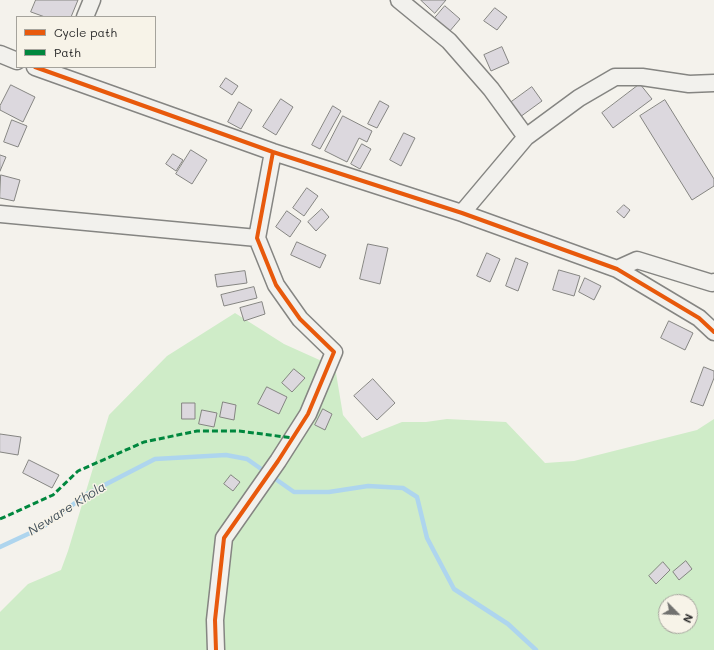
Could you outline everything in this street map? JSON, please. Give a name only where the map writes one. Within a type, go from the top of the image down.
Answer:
[{"type":"street","points":[[86,16],[92,0]]},
{"type":"street","points":[[399,0],[449,41],[491,90],[526,137]]},
{"type":"street","points":[[0,54],[16,60]]},
{"type":"street","points":[[41,68],[65,72],[274,152],[462,213],[618,269],[699,318],[714,332]]},
{"type":"street","points":[[462,213],[526,137],[579,98],[615,77],[642,77],[689,84],[714,83]]},
{"type":"street","points":[[216,650],[215,620],[224,538],[262,485],[308,414],[334,352],[300,319],[276,285],[257,238],[274,152]]},
{"type":"street","points":[[0,214],[257,238]]},
{"type":"street","points":[[618,269],[637,260],[712,283],[714,282]]},
{"type":"green space","points":[[235,313],[284,344],[335,367],[343,415],[362,438],[402,422],[426,422],[447,419],[506,422],[545,463],[574,461],[697,430],[714,419],[714,650],[0,650],[0,612],[28,584],[61,570],[109,415],[167,356]]},
{"type":"building","points":[[36,0],[78,0],[71,16],[42,16],[31,12]]},
{"type":"building","points":[[421,0],[446,0],[435,13]]},
{"type":"building","points":[[445,6],[460,19],[449,32],[434,19]]},
{"type":"building","points":[[495,8],[507,17],[497,30],[484,21]]},
{"type":"building","points":[[502,47],[509,63],[491,71],[484,55]]},
{"type":"building","points":[[226,78],[238,86],[232,95],[220,87]]},
{"type":"building","points":[[640,84],[652,99],[613,128],[602,113]]},
{"type":"building","points":[[11,85],[35,97],[23,122],[0,110],[0,106]]},
{"type":"building","points":[[532,87],[542,101],[520,117],[510,103]]},
{"type":"building","points":[[281,99],[293,107],[276,135],[263,127]]},
{"type":"building","points":[[665,100],[714,179],[714,186],[692,200],[640,116]]},
{"type":"building","points":[[380,101],[389,106],[377,128],[368,124]]},
{"type":"building","points":[[239,102],[252,110],[241,129],[228,122]]},
{"type":"building","points":[[333,106],[341,111],[320,149],[312,145]]},
{"type":"building","points":[[343,116],[372,131],[367,142],[359,138],[347,162],[325,151]]},
{"type":"building","points":[[12,120],[27,126],[18,147],[4,142]]},
{"type":"building","points":[[404,133],[415,138],[401,166],[390,160]]},
{"type":"building","points":[[362,144],[371,149],[360,169],[351,164]]},
{"type":"building","points":[[191,150],[207,160],[192,184],[176,174]]},
{"type":"building","points":[[173,154],[183,160],[176,171],[166,164]]},
{"type":"building","points":[[0,155],[6,157],[0,171]]},
{"type":"building","points":[[1,175],[20,180],[14,201],[0,198]]},
{"type":"building","points":[[307,188],[318,196],[304,216],[293,208]]},
{"type":"building","points":[[624,205],[630,210],[624,218],[617,212]]},
{"type":"building","points":[[322,209],[329,217],[316,231],[308,222]]},
{"type":"building","points":[[287,211],[301,221],[290,237],[276,227]]},
{"type":"building","points":[[297,242],[326,255],[320,268],[291,255]]},
{"type":"building","points":[[368,244],[388,248],[380,284],[360,279]]},
{"type":"building","points":[[487,253],[500,259],[490,282],[477,276]]},
{"type":"building","points":[[516,258],[528,263],[518,291],[506,286]]},
{"type":"building","points":[[559,270],[580,276],[574,296],[553,290]]},
{"type":"building","points":[[245,271],[247,283],[217,287],[215,275]]},
{"type":"building","points":[[585,278],[601,286],[594,300],[579,292]]},
{"type":"building","points":[[254,287],[257,298],[224,306],[221,295]]},
{"type":"building","points":[[262,302],[265,314],[244,321],[240,308]]},
{"type":"building","points":[[669,321],[693,333],[685,350],[661,338]]},
{"type":"building","points":[[704,367],[714,371],[714,378],[703,406],[691,402]]},
{"type":"building","points":[[294,369],[305,378],[292,392],[282,383]]},
{"type":"building","points":[[373,379],[395,403],[377,420],[354,396]]},
{"type":"building","points":[[267,387],[287,397],[279,414],[258,404]]},
{"type":"building","points":[[223,402],[236,405],[234,420],[220,417]]},
{"type":"building","points":[[182,403],[195,403],[195,419],[182,419]]},
{"type":"building","points":[[323,409],[332,414],[325,430],[315,425]]},
{"type":"building","points":[[202,410],[217,413],[214,427],[199,424]]},
{"type":"building","points":[[0,434],[21,437],[18,455],[0,452]]},
{"type":"building","points":[[29,460],[59,475],[52,488],[23,473]]},
{"type":"building","points":[[231,475],[240,482],[233,491],[224,484]]},
{"type":"building","points":[[686,561],[692,569],[679,580],[673,572]]},
{"type":"building","points":[[663,562],[670,570],[656,584],[649,576]]},
{"type":"waterway","name":"Neware Khola","points":[[0,547],[43,527],[87,494],[155,459],[226,455],[247,459],[294,492],[329,492],[368,486],[403,488],[417,497],[427,538],[454,589],[508,624],[536,650]]},
{"type":"marked path","points":[[0,519],[53,495],[78,471],[144,442],[197,431],[239,431],[293,438]]},
{"type":"cycle path","points":[[38,68],[273,152],[462,213],[617,269],[699,318],[714,332]]},
{"type":"cycle path","points":[[216,650],[215,620],[224,538],[278,461],[308,414],[334,352],[300,319],[276,285],[257,238],[273,152]]}]
